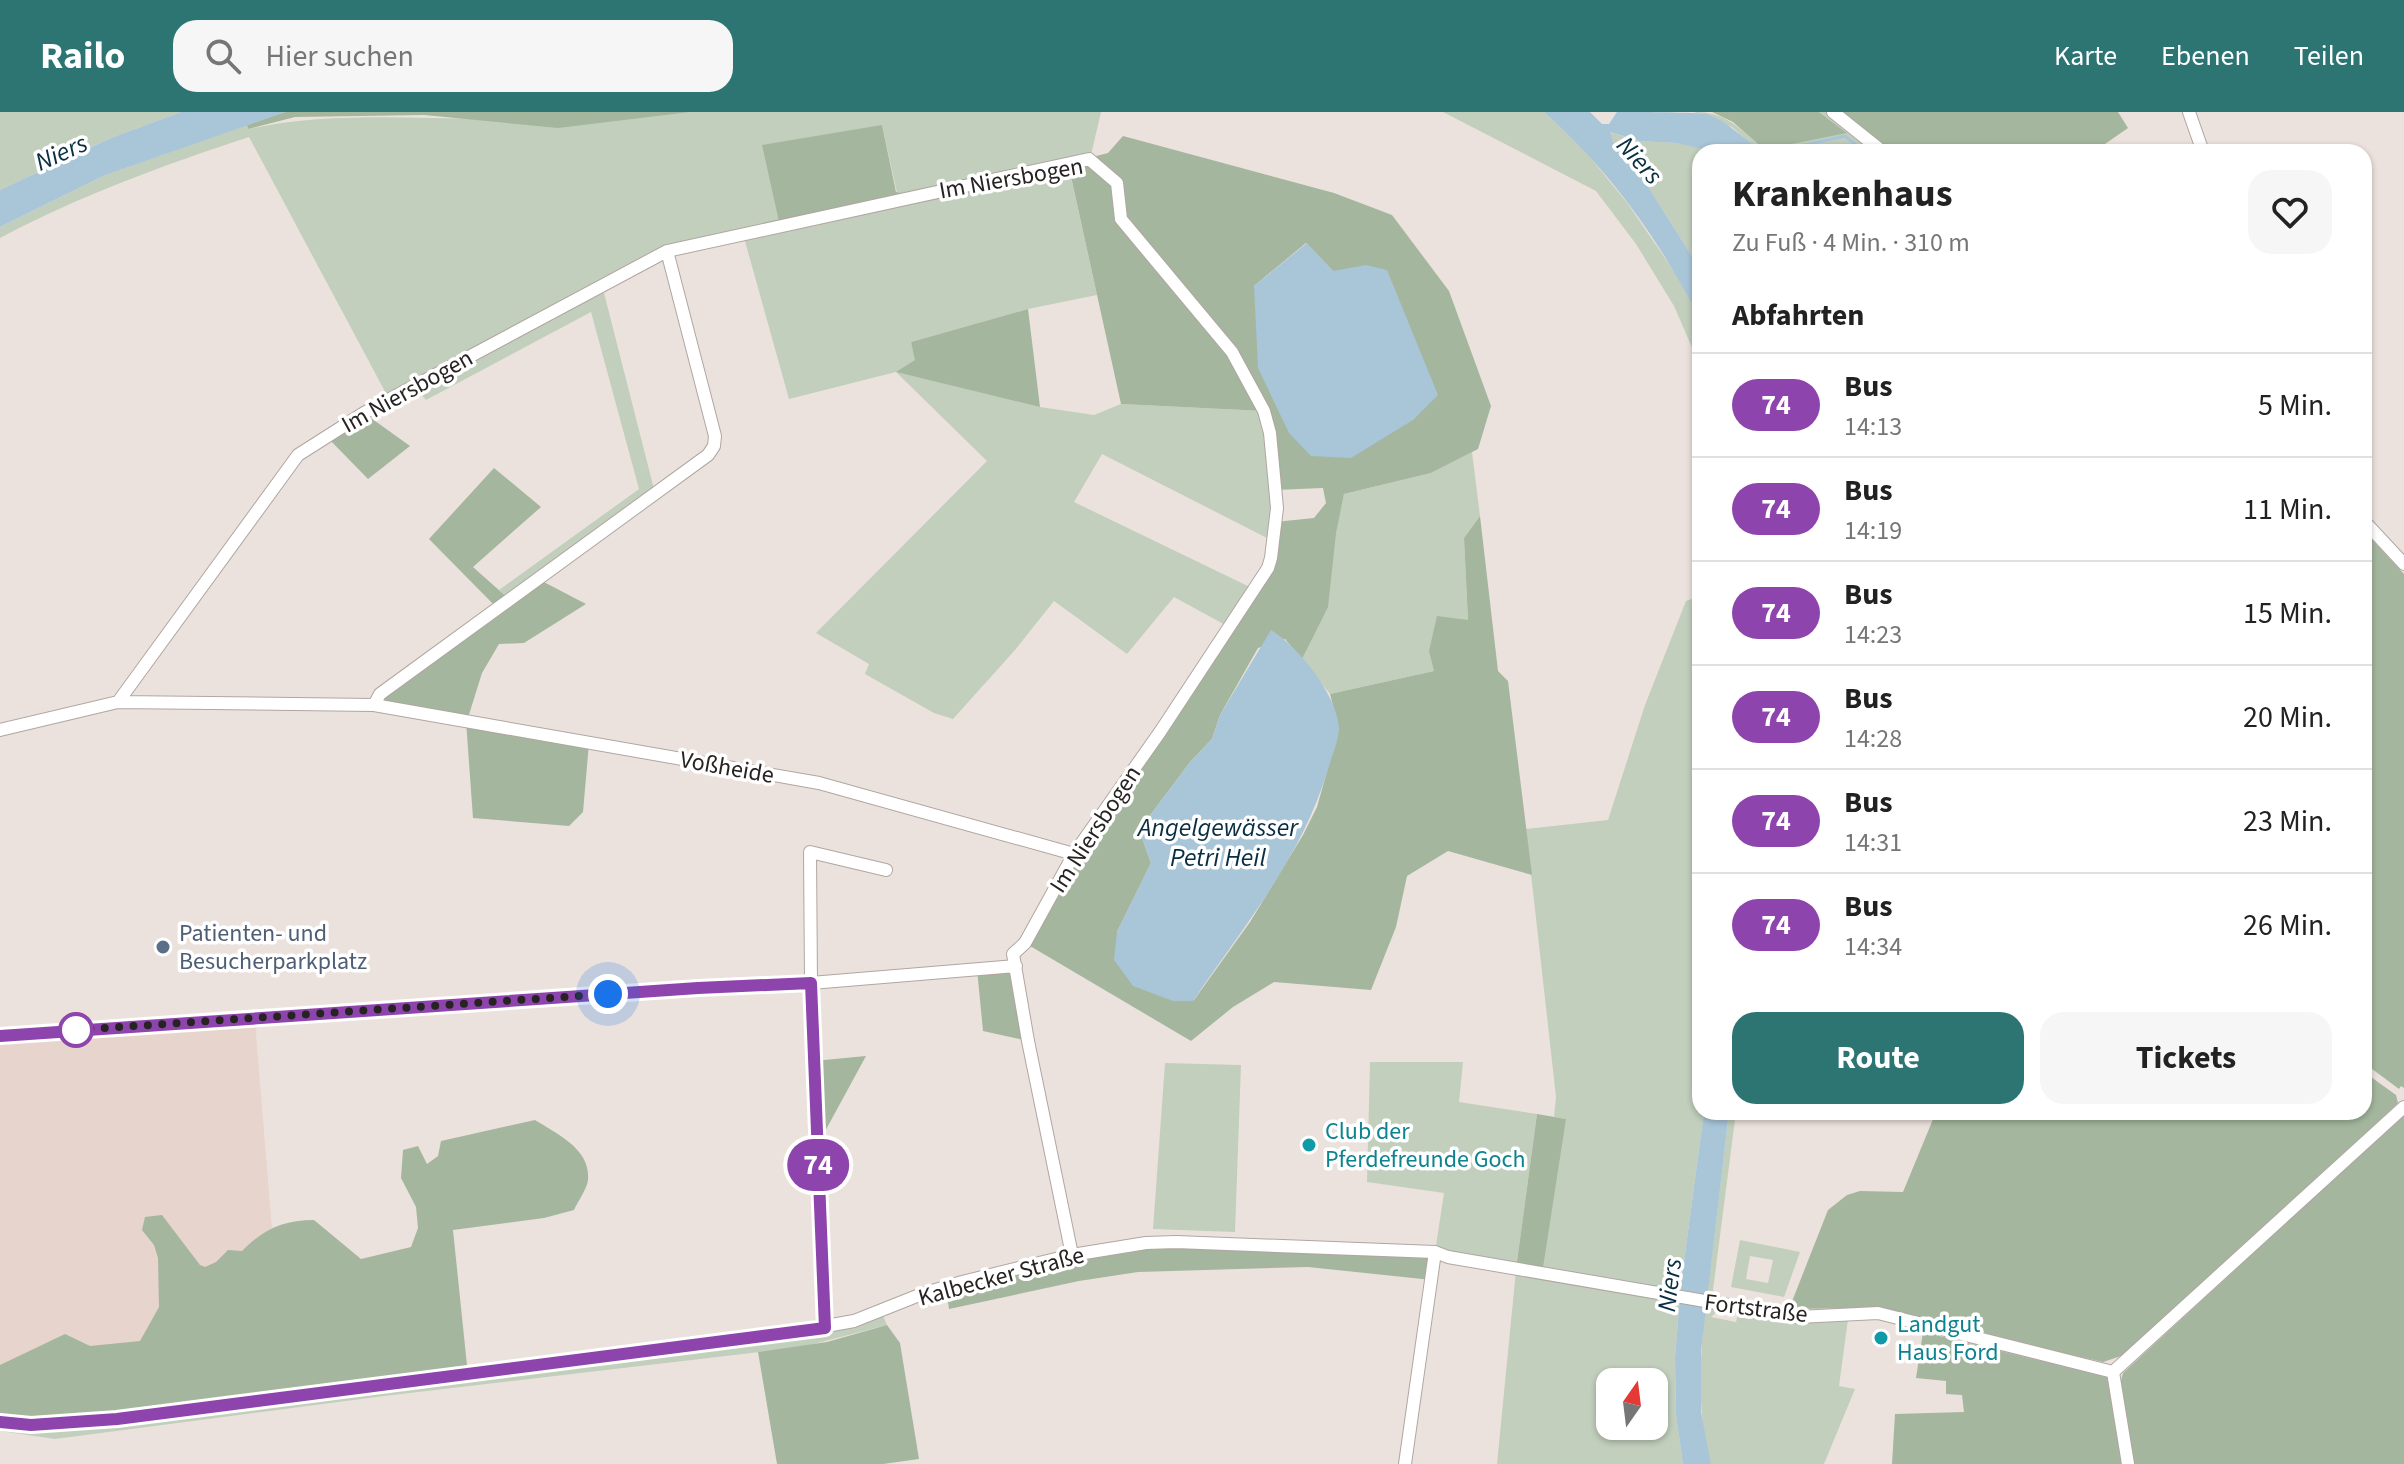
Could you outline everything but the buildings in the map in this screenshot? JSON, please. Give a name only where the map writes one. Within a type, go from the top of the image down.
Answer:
[{"type":"street","points":[[1833,112],[1873,144]]},
{"type":"street","points":[[2189,112],[2200,144]]},
{"type":"street","name":"Im Niersbogen","points":[[118,702],[298,455],[364,413],[667,251],[1089,159],[1117,183],[1121,219],[1232,352],[1258,397],[1270,433],[1277,508],[1268,568],[1160,732],[1074,854],[1025,943],[1013,954],[1016,966]]},
{"type":"street","points":[[374,705],[380,694],[708,455],[714,446],[715,436],[667,251]]},
{"type":"street","points":[[2372,530],[2404,564]]},
{"type":"street","name":"Voßheide","points":[[0,730],[118,702],[374,705],[819,783],[1074,854]]},
{"type":"street","points":[[825,1328],[811,983],[810,852],[886,870]]},
{"type":"street","points":[[0,1036],[811,983],[1016,966],[1028,1041],[1072,1255]]},
{"type":"street","points":[[2128,1464],[2113,1372],[2404,1107]]},
{"type":"street","name":"Kalbecker Straße","points":[[0,1422],[31,1425],[110,1420],[825,1328],[854,1321],[962,1282],[1072,1255],[1146,1243],[1435,1252]]},
{"type":"street","points":[[1405,1464],[1435,1252]]},
{"type":"street","name":"Fortstraße","points":[[1435,1252],[1448,1257],[1798,1317],[1878,1313],[2113,1372]]},
{"type":"shaded area","points":[[257,1019],[286,1399],[0,1422],[0,1036]]},
{"type":"green space","points":[[0,112],[181,112],[111,138],[0,190]]},
{"type":"green space","points":[[285,112],[690,112],[558,128],[424,115],[295,117],[248,129],[247,125]]},
{"type":"green space","points":[[690,112],[1101,112],[1091,155],[1068,164],[1097,295],[1028,309],[911,342],[916,360],[897,372],[1040,407],[1094,415],[1121,404],[1264,411],[1270,433],[1273,541],[1102,454],[1074,502],[1254,589],[1229,627],[1174,597],[1127,654],[1054,601],[953,719],[934,713],[865,674],[869,664],[816,633],[987,461],[896,372],[789,399],[743,234],[667,251],[602,285],[655,493],[510,600],[499,590],[639,489],[591,312],[426,400],[414,386],[389,399],[249,137],[122,182],[0,238],[0,227],[103,176],[247,125],[248,129],[306,120],[367,117],[512,119]],"holes":[[[882,125],[897,193],[912,196],[780,226]]]},
{"type":"green space","points":[[1443,112],[1544,112],[1576,140],[1628,204],[1682,283],[1692,304],[1692,348],[1674,306],[1636,244],[1596,191]]},
{"type":"green space","points":[[1694,112],[1722,117],[1758,144],[1751,144],[1732,127]]},
{"type":"green space","points":[[1712,112],[1819,112],[1847,133],[1792,144],[1758,144],[1733,122]]},
{"type":"green space","points":[[1819,112],[1826,112],[1868,144],[1758,144],[1846,132]]},
{"type":"green space","points":[[1843,112],[2118,112],[2128,128],[2105,144],[1883,144]]},
{"type":"green space","points":[[882,125],[896,192],[915,196],[780,226],[762,145]]},
{"type":"green space","points":[[1609,132],[1639,141],[1692,146],[1692,256],[1647,185],[1613,142]]},
{"type":"green space","points":[[1123,136],[1334,193],[1392,215],[1449,291],[1491,406],[1478,449],[1431,473],[1344,494],[1336,533],[1328,607],[1302,659],[1285,639],[1258,648],[1220,715],[1212,739],[1191,761],[1151,814],[1141,835],[1151,863],[1117,932],[1194,1000],[1250,922],[1317,807],[1339,729],[1330,694],[1434,671],[1429,651],[1437,616],[1468,620],[1464,538],[1480,516],[1498,671],[1508,681],[1532,875],[1448,851],[1407,876],[1396,927],[1371,990],[1274,982],[1233,1007],[1191,1041],[1025,943],[1074,854],[1268,568],[1275,522],[1314,518],[1326,503],[1323,488],[1275,490],[1264,411],[1121,404],[1068,163],[1108,153]],"holes":[[[1306,243],[1333,271],[1254,286]]]},
{"type":"green space","points":[[1028,309],[1040,407],[896,372],[915,360],[911,342]]},
{"type":"green space","points":[[364,413],[410,446],[368,479],[326,436]]},
{"type":"green space","points":[[1472,452],[1480,516],[1464,538],[1468,621],[1434,671],[1330,694],[1302,659],[1312,637],[1344,494],[1431,473]]},
{"type":"green space","points":[[494,468],[541,507],[473,567],[510,600],[538,579],[586,604],[524,643],[499,644],[482,673],[467,721],[589,743],[583,812],[569,826],[473,818],[466,721],[374,705],[497,608],[429,539]]},
{"type":"green space","points":[[2372,540],[2404,574],[2404,1088],[2401,1086],[2399,1089],[2372,1069]]},
{"type":"green space","points":[[1692,599],[1692,1120],[1703,1120],[1681,1284],[1675,1358],[1676,1415],[1683,1464],[1497,1464],[1516,1270],[1435,1252],[1444,1193],[1367,1182],[1370,1062],[1463,1062],[1459,1102],[1537,1114],[1516,1269],[1566,1119],[1554,1117],[1556,1097],[1526,829],[1608,820],[1645,705],[1686,601]]},
{"type":"green space","points":[[1016,966],[1028,1041],[983,1031],[977,969]]},
{"type":"green space","points":[[866,1056],[817,1146],[814,1061]]},
{"type":"green space","points":[[1165,1063],[1241,1065],[1235,1232],[1153,1229]]},
{"type":"green space","points":[[2372,1078],[2396,1095],[2398,1103],[2145,1339],[2121,1356],[2103,1362],[1868,1308],[1789,1309],[1828,1210],[1847,1195],[1860,1191],[1903,1192],[1933,1120],[2372,1120]]},
{"type":"green space","points":[[1537,1114],[1566,1119],[1542,1274],[1516,1269]]},
{"type":"green space","points":[[2404,1114],[2404,1464],[2133,1464],[2120,1384],[2123,1373]]},
{"type":"green space","points":[[535,1120],[578,1151],[587,1169],[587,1184],[574,1210],[544,1218],[453,1230],[468,1375],[138,1417],[0,1422],[0,1365],[65,1334],[90,1346],[140,1341],[159,1307],[158,1258],[154,1245],[142,1230],[145,1217],[162,1215],[200,1265],[205,1267],[216,1262],[228,1250],[242,1251],[275,1227],[303,1220],[314,1220],[361,1259],[411,1247],[418,1228],[416,1207],[401,1178],[403,1150],[418,1146],[427,1164],[438,1156],[441,1141]]},
{"type":"green space","points":[[1728,1120],[1735,1120],[1713,1290],[1721,1298],[1707,1297]]},
{"type":"green space","points":[[1740,1240],[1800,1252],[1784,1297],[1731,1287]],"holes":[[[1750,1256],[1773,1260],[1768,1283],[1746,1279]]]},
{"type":"green space","points":[[1146,1243],[1435,1252],[1432,1280],[1308,1267],[1138,1272],[1079,1281],[949,1309],[946,1287]]},
{"type":"green space","points":[[1705,1306],[1719,1310],[1711,1317],[1736,1322],[1738,1313],[1782,1320],[1848,1319],[1839,1386],[1855,1389],[1824,1464],[1711,1464],[1701,1405]]},
{"type":"green space","points":[[881,1311],[887,1325],[802,1347],[384,1396],[55,1439],[0,1431],[0,1422],[771,1336]]},
{"type":"green space","points":[[887,1325],[900,1343],[919,1459],[883,1464],[777,1464],[758,1352],[827,1342]]},
{"type":"green space","points":[[1923,1332],[2107,1377],[2123,1464],[1892,1464],[1895,1414],[1964,1412],[1962,1395],[1946,1394],[1946,1381],[1916,1378]]},
{"type":"water","points":[[181,112],[285,112],[103,176],[0,227],[0,190],[111,138]]},
{"type":"water","points":[[1544,112],[1590,112],[1602,124],[1609,124],[1617,112],[1706,114],[1722,121],[1753,144],[1692,144],[1692,146],[1639,141],[1610,132],[1613,142],[1647,185],[1692,256],[1692,305],[1632,208],[1568,134]]},
{"type":"water","points":[[1307,243],[1333,271],[1366,265],[1387,270],[1438,395],[1413,420],[1351,458],[1311,456],[1289,433],[1258,368],[1254,286]]},
{"type":"water","name":"Angelgewässer Petri Heil","points":[[1271,630],[1304,659],[1324,686],[1339,727],[1337,743],[1303,832],[1270,890],[1193,1001],[1173,1001],[1133,986],[1114,960],[1117,932],[1151,863],[1141,835],[1151,814],[1191,761],[1212,739],[1220,715]]},
{"type":"water","points":[[1703,1120],[1728,1120],[1701,1351],[1701,1412],[1711,1464],[1683,1464],[1676,1415],[1675,1358],[1681,1284]]},
{"type":"waterway","points":[[1810,144],[1845,136],[1855,144]]},
{"type":"bus line","name":"74","points":[[0,1036],[811,983],[825,1328],[96,1422],[21,1425],[0,1422]]},
{"type":"place","name":"Patienten- und Besucherparkplatz","points":[[163,947]]},
{"type":"place","name":"Club der Pferdefreunde Goch","points":[[1309,1145]]},
{"type":"place","name":"Landgut Haus Ford","points":[[1881,1338]]},
{"type":"route","points":[[76,1030],[608,994]]},
{"type":"water label","name":"Niers","points":[[61,152]]},
{"type":"water label","name":"Niers","points":[[1640,160]]},
{"type":"water label","name":"Niers","points":[[1669,1285]]}]
